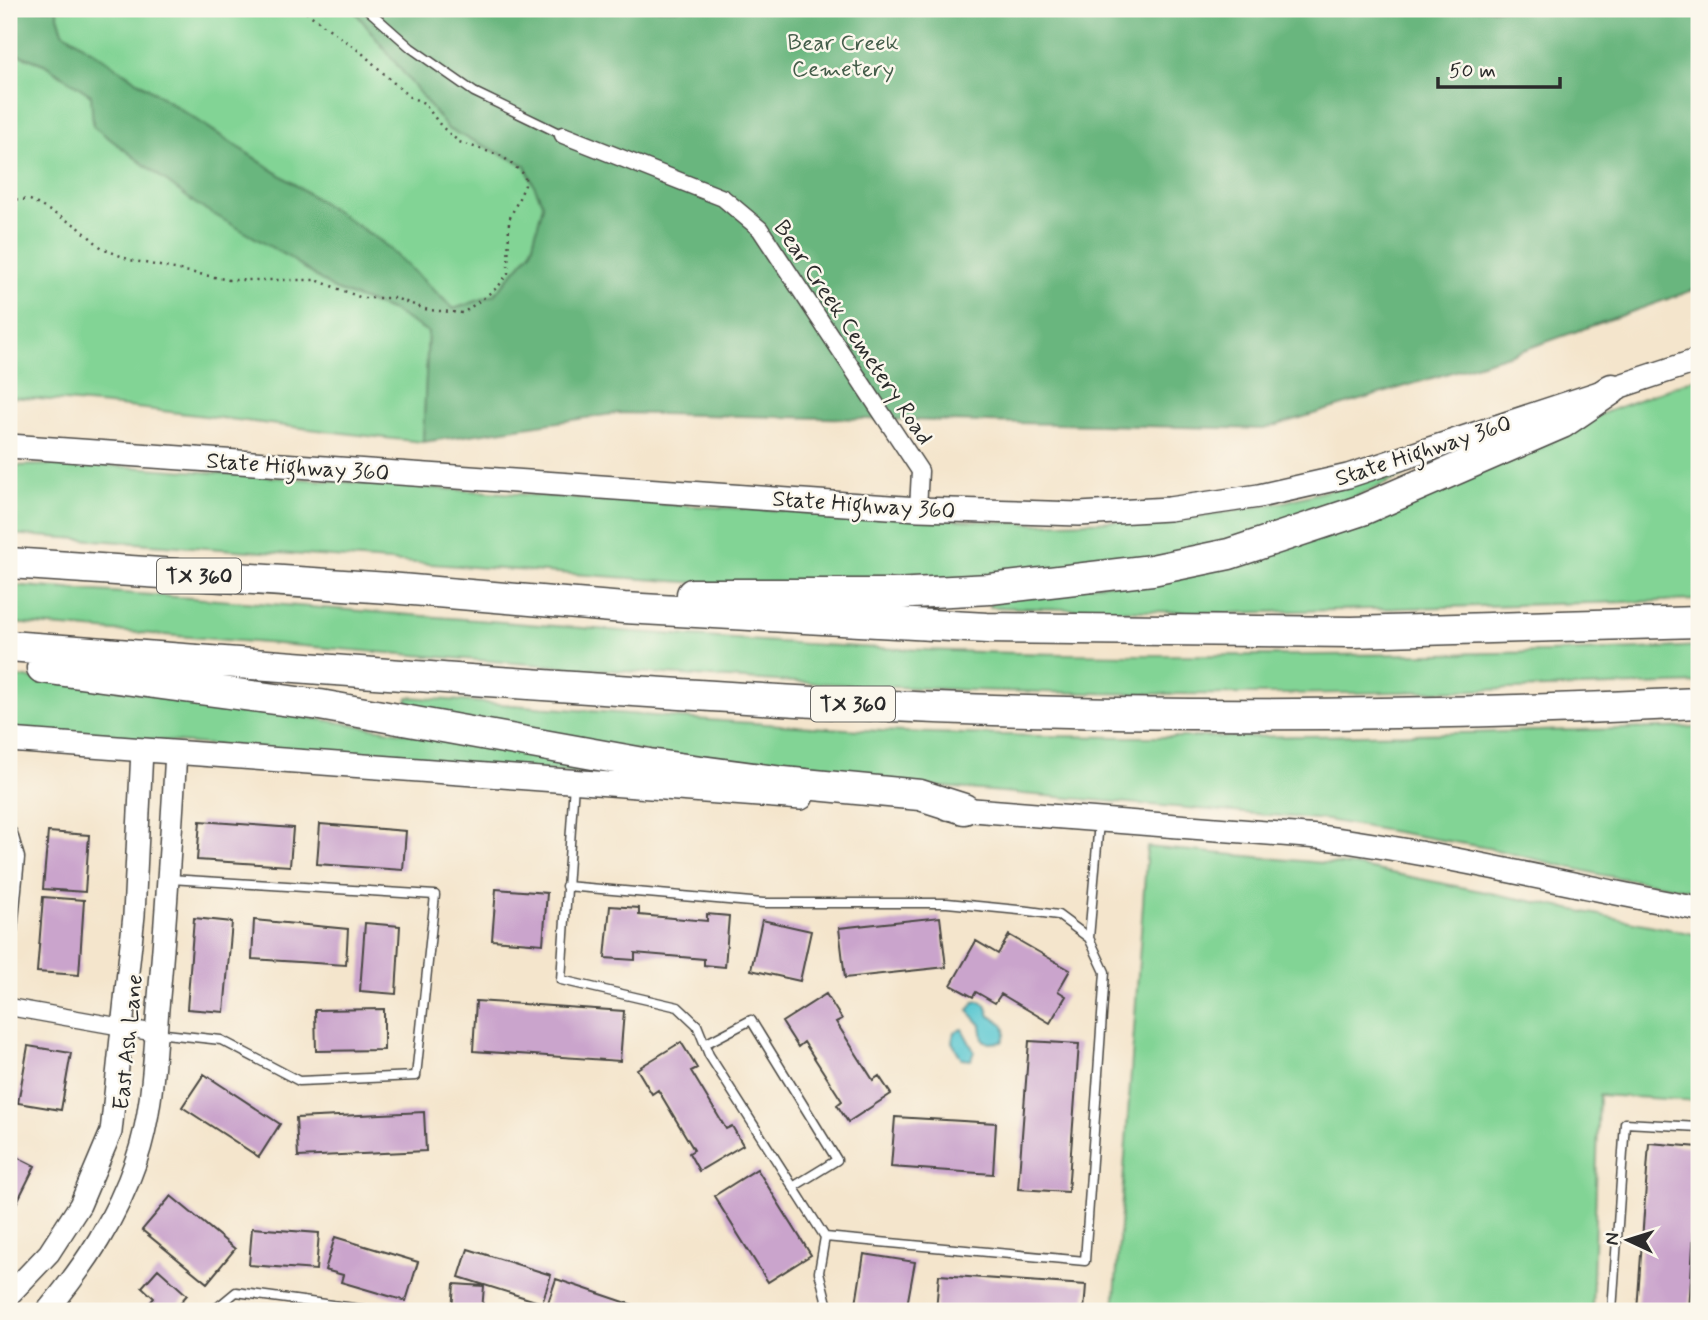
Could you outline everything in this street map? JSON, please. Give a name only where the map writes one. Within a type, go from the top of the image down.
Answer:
[{"type":"highway","points":[[624,608],[680,594],[893,594],[990,589],[1152,570],[1229,554],[1296,534],[1419,486],[1562,423],[1612,389]]},
{"type":"highway","name":"TX 360","points":[[9,564],[389,588],[624,608],[877,624],[1187,632],[1471,631],[1699,622]]},
{"type":"highway","name":"TX 360","points":[[9,646],[832,703],[985,709],[1346,714],[1699,703]]},
{"type":"highway","points":[[9,665],[169,683],[320,705],[649,764],[783,782],[920,795],[964,809]]},
{"type":"main road","name":"State Highway 360","points":[[9,446],[918,509],[1079,514],[1169,509],[1259,496],[1348,475],[1699,360]]},
{"type":"main road","points":[[9,740],[1319,837],[1376,845],[1572,886],[1699,909]]},
{"type":"street","name":"Bear Creek Cemetery Road","points":[[563,135],[723,198],[760,229],[920,471],[918,509]]},
{"type":"street","name":"East Ash Lane","points":[[9,1295],[49,1253],[85,1193],[111,1132],[134,915],[142,750]]},
{"type":"street","name":"East Ash Lane","points":[[47,1311],[84,1267],[107,1229],[136,1160],[148,1112],[169,878],[176,752]]},
{"type":"street","points":[[9,834],[16,858],[9,930]]},
{"type":"street","points":[[9,1007],[156,1033]]},
{"type":"lane","points":[[367,9],[411,48],[474,92],[563,135]]},
{"type":"lane","points":[[574,781],[561,980],[678,1007],[696,1025],[705,1044],[825,1237],[819,1272],[829,1311]]},
{"type":"lane","points":[[1088,938],[1100,820]]},
{"type":"lane","points":[[156,1033],[221,1040],[299,1081],[416,1076],[430,961],[435,895],[169,878]]},
{"type":"lane","points":[[566,886],[763,903],[947,903],[1029,911],[1058,915],[1088,938],[1105,972],[1085,1261],[825,1237]]},
{"type":"lane","points":[[705,1044],[751,1020],[837,1160],[793,1187]]},
{"type":"lane","points":[[1612,1311],[1625,1123],[1699,1127]]},
{"type":"lane","points":[[213,1311],[236,1292],[376,1311]]},
{"type":"path","points":[[9,199],[30,200],[77,226],[102,248],[130,260],[229,280],[316,280],[362,298],[395,298],[443,312],[463,313],[475,306],[498,287],[508,273],[509,220],[525,185],[525,175],[502,156],[459,142],[441,126],[424,103],[408,96],[363,54],[302,9]]},
{"type":"green space","name":"Bear Creek Cemetery","points":[[9,9],[56,9],[63,32],[382,242],[454,309],[494,295],[531,252],[543,205],[525,165],[448,129],[353,9],[1699,9],[1699,288],[1515,353],[1264,429],[619,413],[423,442],[428,332],[393,311],[334,289],[290,258],[196,204],[93,126],[91,95],[44,64],[9,51]]},
{"type":"green space","points":[[56,9],[353,9],[448,129],[526,165],[543,205],[531,252],[494,295],[454,309],[382,242],[63,32]]},
{"type":"green space","points":[[9,51],[44,64],[91,95],[290,258],[334,289],[393,311],[428,332],[423,442],[113,405],[9,397]]},
{"type":"green space","points":[[1699,377],[1699,600],[1228,613],[990,607],[990,597],[1174,576]]},
{"type":"green space","points":[[88,464],[676,505],[1036,524],[1190,518],[1284,502],[1405,470],[1405,475],[1355,497],[1211,550],[1019,578],[742,586],[9,534],[9,466]]},
{"type":"green space","points":[[9,585],[721,638],[948,651],[1325,655],[1559,652],[1699,646],[1699,683],[1240,694],[1087,693],[817,683],[547,666],[9,623]]},
{"type":"green space","points":[[9,676],[156,693],[616,767],[614,776],[9,729]]},
{"type":"green space","points":[[408,697],[748,723],[966,734],[1176,737],[1699,727],[1699,891],[1602,875],[1488,848],[1327,820],[745,770],[406,710]]},
{"type":"green space","points":[[1147,847],[1356,866],[1699,935],[1699,1101],[1599,1095],[1592,1311],[1114,1311]]},
{"type":"water","points":[[979,1001],[986,1005],[990,1016],[1004,1026],[1002,1042],[989,1043],[983,1040],[981,1025],[968,1011],[974,1002]]},
{"type":"water","points":[[962,1029],[974,1051],[971,1060],[962,1059],[952,1042],[954,1032]]},
{"type":"building","points":[[200,821],[293,828],[290,866],[197,860]]},
{"type":"building","points":[[320,824],[406,831],[403,870],[317,864]]},
{"type":"building","points":[[48,832],[89,835],[85,892],[43,889]]},
{"type":"building","points":[[496,889],[547,893],[543,944],[492,940]]},
{"type":"building","points":[[43,897],[84,900],[79,975],[37,972]]},
{"type":"building","points":[[610,906],[639,908],[639,915],[707,921],[707,914],[729,916],[725,967],[704,965],[704,959],[635,953],[635,960],[605,958]]},
{"type":"building","points":[[940,917],[946,967],[845,978],[839,928]]},
{"type":"building","points":[[194,918],[232,922],[224,1012],[187,1009]]},
{"type":"building","points":[[254,920],[348,929],[346,965],[252,959]]},
{"type":"building","points":[[762,920],[811,931],[800,981],[751,970]]},
{"type":"building","points":[[365,923],[400,926],[396,994],[360,991]]},
{"type":"building","points":[[1009,935],[1070,970],[1058,991],[1066,996],[1050,1023],[1001,994],[995,1003],[976,992],[973,997],[951,985],[976,941],[998,954]]},
{"type":"building","points":[[826,994],[842,1019],[836,1022],[873,1080],[879,1076],[891,1094],[848,1122],[837,1105],[842,1101],[804,1042],[798,1047],[782,1022]]},
{"type":"building","points":[[476,1001],[624,1011],[620,1061],[473,1051]]},
{"type":"building","points":[[384,1009],[384,1050],[316,1051],[315,1010]]},
{"type":"building","points":[[1029,1041],[1079,1044],[1068,1192],[1018,1189]]},
{"type":"building","points":[[681,1042],[697,1068],[691,1071],[726,1129],[732,1126],[743,1145],[699,1171],[689,1153],[694,1150],[658,1090],[652,1094],[637,1069]]},
{"type":"building","points":[[28,1046],[71,1053],[61,1110],[18,1103]]},
{"type":"building","points":[[204,1074],[280,1124],[259,1157],[182,1107]]},
{"type":"building","points":[[424,1112],[426,1151],[298,1157],[296,1118]]},
{"type":"building","points":[[895,1117],[996,1123],[993,1174],[891,1167]]},
{"type":"building","points":[[1649,1143],[1699,1147],[1689,1311],[1637,1311]]},
{"type":"building","points":[[9,1153],[35,1166],[9,1218]]},
{"type":"building","points":[[757,1169],[811,1255],[768,1282],[714,1196]]},
{"type":"building","points":[[171,1196],[235,1249],[207,1283],[142,1230]]},
{"type":"building","points":[[252,1228],[319,1233],[316,1270],[249,1265]]},
{"type":"building","points":[[335,1237],[418,1262],[406,1301],[341,1282],[343,1275],[325,1270]]},
{"type":"building","points":[[468,1249],[551,1275],[542,1303],[459,1277]]},
{"type":"building","points":[[864,1254],[915,1262],[906,1311],[856,1304]]},
{"type":"building","points":[[158,1269],[187,1295],[173,1311],[143,1311],[154,1298],[142,1287]]},
{"type":"building","points":[[939,1275],[1086,1285],[1084,1311],[936,1311]]},
{"type":"building","points":[[556,1279],[651,1311],[561,1311],[547,1306]]},
{"type":"building","points":[[454,1284],[484,1286],[482,1311],[452,1311]]}]
